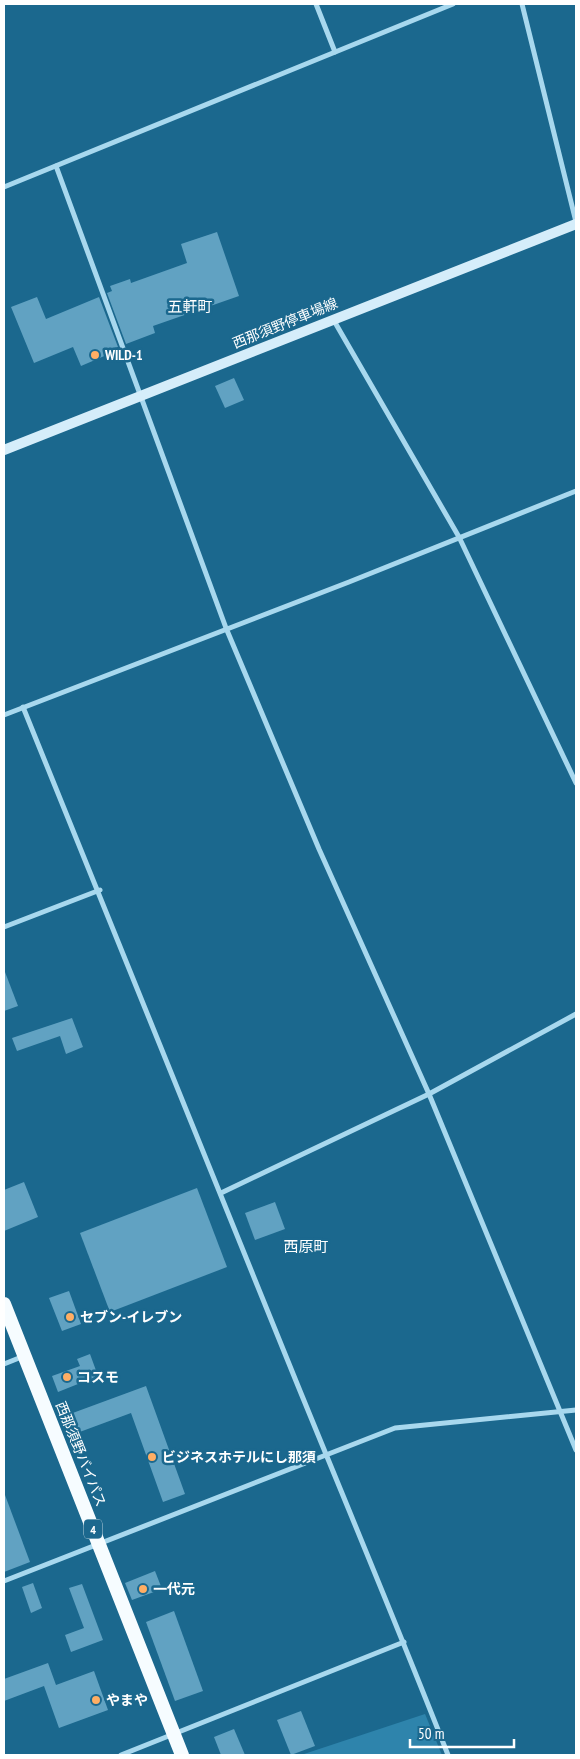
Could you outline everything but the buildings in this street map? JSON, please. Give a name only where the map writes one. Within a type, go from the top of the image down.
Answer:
[{"type":"highway","name":"西那須野バイパス","points":[[4,1304],[182,1755]]},
{"type":"main road","name":"西那須野停車場線","points":[[4,450],[576,223]]},
{"type":"street","points":[[316,4],[335,52]]},
{"type":"street","points":[[4,187],[453,4]]},
{"type":"street","points":[[522,4],[576,223]]},
{"type":"street","points":[[56,166],[226,628],[319,849],[429,1094],[576,1450]]},
{"type":"street","points":[[333,319],[459,537],[576,782]]},
{"type":"street","points":[[4,714],[576,491]]},
{"type":"street","points":[[23,707],[100,890],[448,1755]]},
{"type":"street","points":[[4,928],[100,890]]},
{"type":"street","points":[[221,1193],[429,1094],[576,1014]]},
{"type":"street","points":[[4,1364],[24,1356]]},
{"type":"street","points":[[4,1581],[395,1428],[576,1410]]},
{"type":"street","points":[[121,1755],[404,1642]]},
{"type":"shaded area","points":[[425,1714],[442,1755],[301,1755]]},
{"type":"place","name":"WILD-1","points":[[95,355]]},
{"type":"place","name":"セブン-イレブン","points":[[70,1317]]},
{"type":"place","name":"コスモ","points":[[67,1377]]},
{"type":"place","name":"ビジネスホテルにし那須","points":[[152,1457]]},
{"type":"place","name":"一代元","points":[[143,1589]]},
{"type":"place","name":"やまや","points":[[96,1700]]},
{"type":"district","name":"五軒町","points":[[190,306]]},
{"type":"district","name":"西原町","points":[[306,1246]]}]
